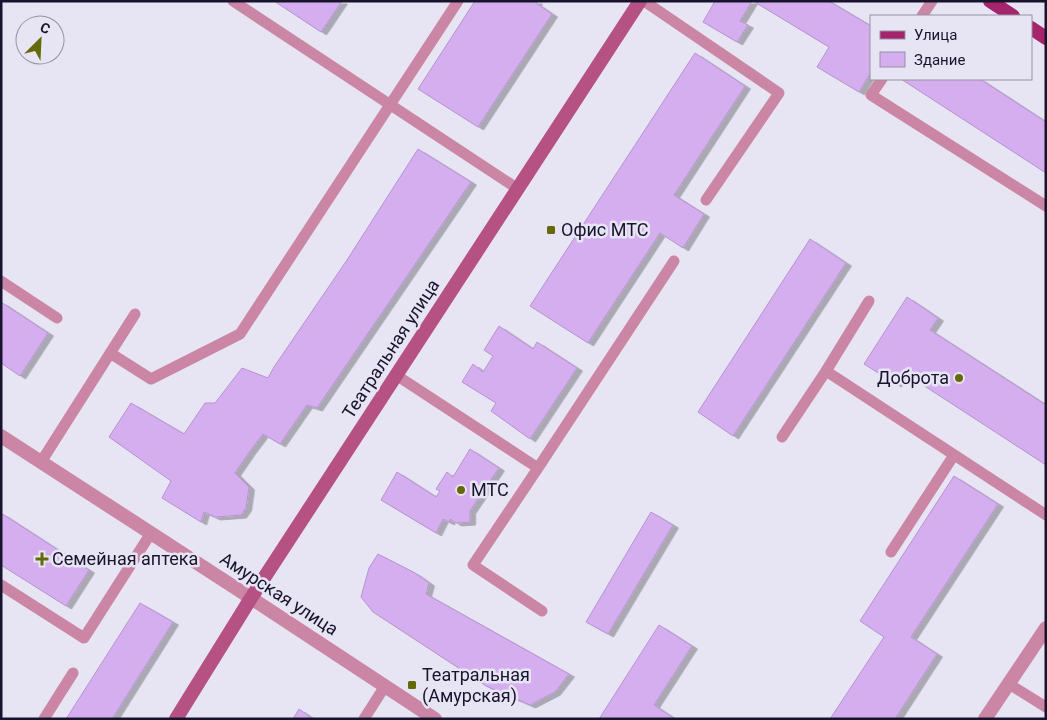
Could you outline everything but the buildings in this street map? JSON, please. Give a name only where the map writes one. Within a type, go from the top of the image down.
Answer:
[{"type":"main road","name":"Театральная улица","points":[[176,719],[251,598],[642,1]]},
{"type":"main road","points":[[990,1],[1011,15]]},
{"type":"main road","points":[[1032,29],[1046,38]]},
{"type":"street","name":"Амурская улица","points":[[1,436],[435,719]]},
{"type":"street","points":[[985,719],[1046,628]]},
{"type":"lane","points":[[110,353],[151,380],[240,334],[458,1]]},
{"type":"lane","points":[[642,1],[779,93],[706,200]]},
{"type":"lane","points":[[923,15],[932,1]]},
{"type":"lane","points":[[237,2],[518,189]]},
{"type":"lane","points":[[881,80],[871,95],[1046,206]]},
{"type":"lane","points":[[542,612],[473,565],[674,261]]},
{"type":"lane","points":[[1,281],[57,318]]},
{"type":"lane","points":[[782,437],[869,301]]},
{"type":"lane","points":[[41,462],[135,314]]},
{"type":"lane","points":[[826,371],[1046,515]]},
{"type":"lane","points":[[396,375],[538,468]]},
{"type":"lane","points":[[891,552],[954,455]]},
{"type":"lane","points":[[1,586],[84,638],[151,533]]},
{"type":"lane","points":[[44,719],[73,673]]},
{"type":"lane","points":[[1009,684],[1046,707]]},
{"type":"lane","points":[[364,719],[385,686]]},
{"type":"place","name":"Офис МТС","points":[[551,230]]},
{"type":"place","name":"Доброта","points":[[959,378]]},
{"type":"place","name":"МТС","points":[[461,490]]},
{"type":"place","name":"Семейная аптека","points":[[42,559]]},
{"type":"place","name":"Театральная (Амурская)","points":[[412,685]]}]
